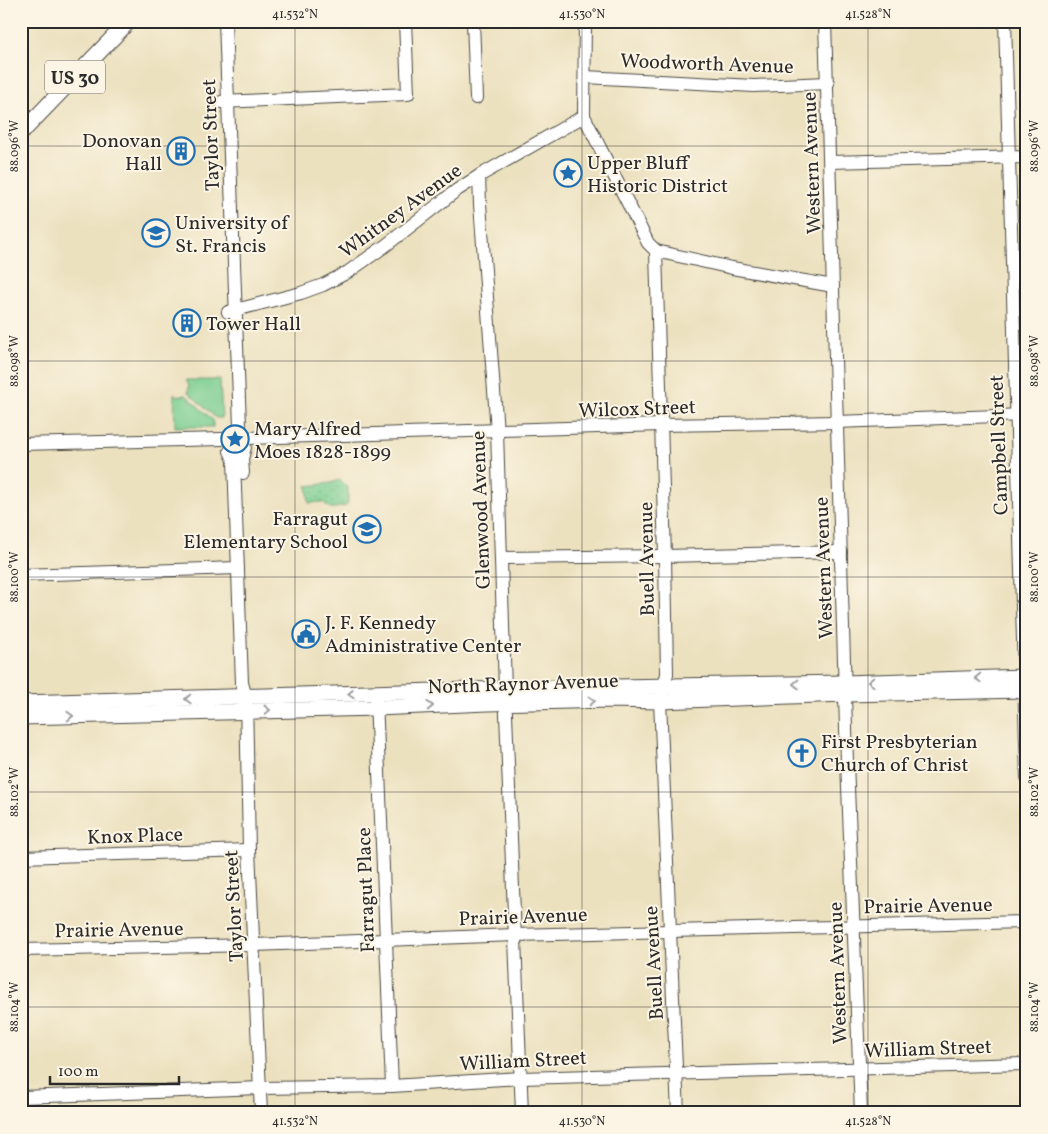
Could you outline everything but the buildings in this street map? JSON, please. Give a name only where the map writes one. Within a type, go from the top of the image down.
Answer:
[{"type":"main road","name":"US 30","points":[[21,133],[129,21]]},
{"type":"main road","name":"North Raynor Avenue","points":[[21,717],[246,704],[1025,683]]},
{"type":"main road","name":"North Raynor Avenue","points":[[21,703],[246,704]]},
{"type":"street","name":"Taylor Street","points":[[218,21],[224,101],[236,426]]},
{"type":"street","name":"Taylor Street","points":[[224,101],[225,21]]},
{"type":"street","points":[[224,101],[408,94],[405,21]]},
{"type":"street","points":[[473,21],[476,98]]},
{"type":"street","points":[[586,21],[584,116],[648,243],[656,252],[834,286]]},
{"type":"street","name":"Western Avenue","points":[[825,21],[845,689],[861,1113]]},
{"type":"street","name":"Campbell Street","points":[[1005,21],[1009,157],[1022,416],[1027,777]]},
{"type":"street","name":"Woodworth Avenue","points":[[585,77],[754,86],[828,84]]},
{"type":"street","name":"Whitney Avenue","points":[[232,311],[301,293],[323,285],[348,272],[457,190],[584,116]]},
{"type":"street","points":[[830,162],[1027,157]]},
{"type":"street","name":"Glenwood Avenue","points":[[479,176],[497,431],[505,696],[522,1113]]},
{"type":"street","name":"Buell Avenue","points":[[656,252],[667,674],[661,694],[678,1113]]},
{"type":"street","name":"Wilcox Street","points":[[246,443],[662,425],[1022,416]]},
{"type":"street","points":[[236,426],[246,431],[246,443],[238,452],[230,451],[224,446],[222,439],[225,431],[236,426]]},
{"type":"street","points":[[21,444],[222,439]]},
{"type":"street","name":"Taylor Street","points":[[246,443],[242,459],[250,683],[246,704]]},
{"type":"street","name":"Taylor Street","points":[[230,451],[234,460],[242,683],[246,704],[249,850],[261,1113]]},
{"type":"street","points":[[501,558],[841,552]]},
{"type":"street","points":[[21,575],[238,568]]},
{"type":"street","name":"Farragut Place","points":[[376,700],[392,1086]]},
{"type":"street","name":"Knox Place","points":[[21,857],[249,850]]},
{"type":"street","name":"Prairie Avenue","points":[[21,950],[1027,922]]},
{"type":"street","name":"William Street","points":[[21,1097],[260,1088],[392,1086],[521,1078],[1027,1064]]},
{"type":"green space","points":[[186,380],[220,380],[222,418],[216,418],[188,392],[189,386]]},
{"type":"green space","points":[[174,393],[177,396],[186,395],[213,420],[213,427],[175,427]]},
{"type":"green space","points":[[339,480],[348,487],[348,502],[346,506],[331,508],[324,502],[309,503],[307,486]]},
{"type":"place","name":"Donovan Hall","points":[[181,151]]},
{"type":"place","name":"Upper Bluff Historic District","points":[[568,173]]},
{"type":"place","name":"University of St. Francis","points":[[156,233]]},
{"type":"place","name":"Tower Hall","points":[[187,323]]},
{"type":"place","name":"Mary Alfred Moes 1828-1899","points":[[235,439]]},
{"type":"place","name":"Farragut Elementary School","points":[[367,529]]},
{"type":"place","name":"J. F. Kennedy Administrative Center","points":[[306,634]]},
{"type":"place","name":"First Presbyterian Church of Christ","points":[[802,753]]}]
